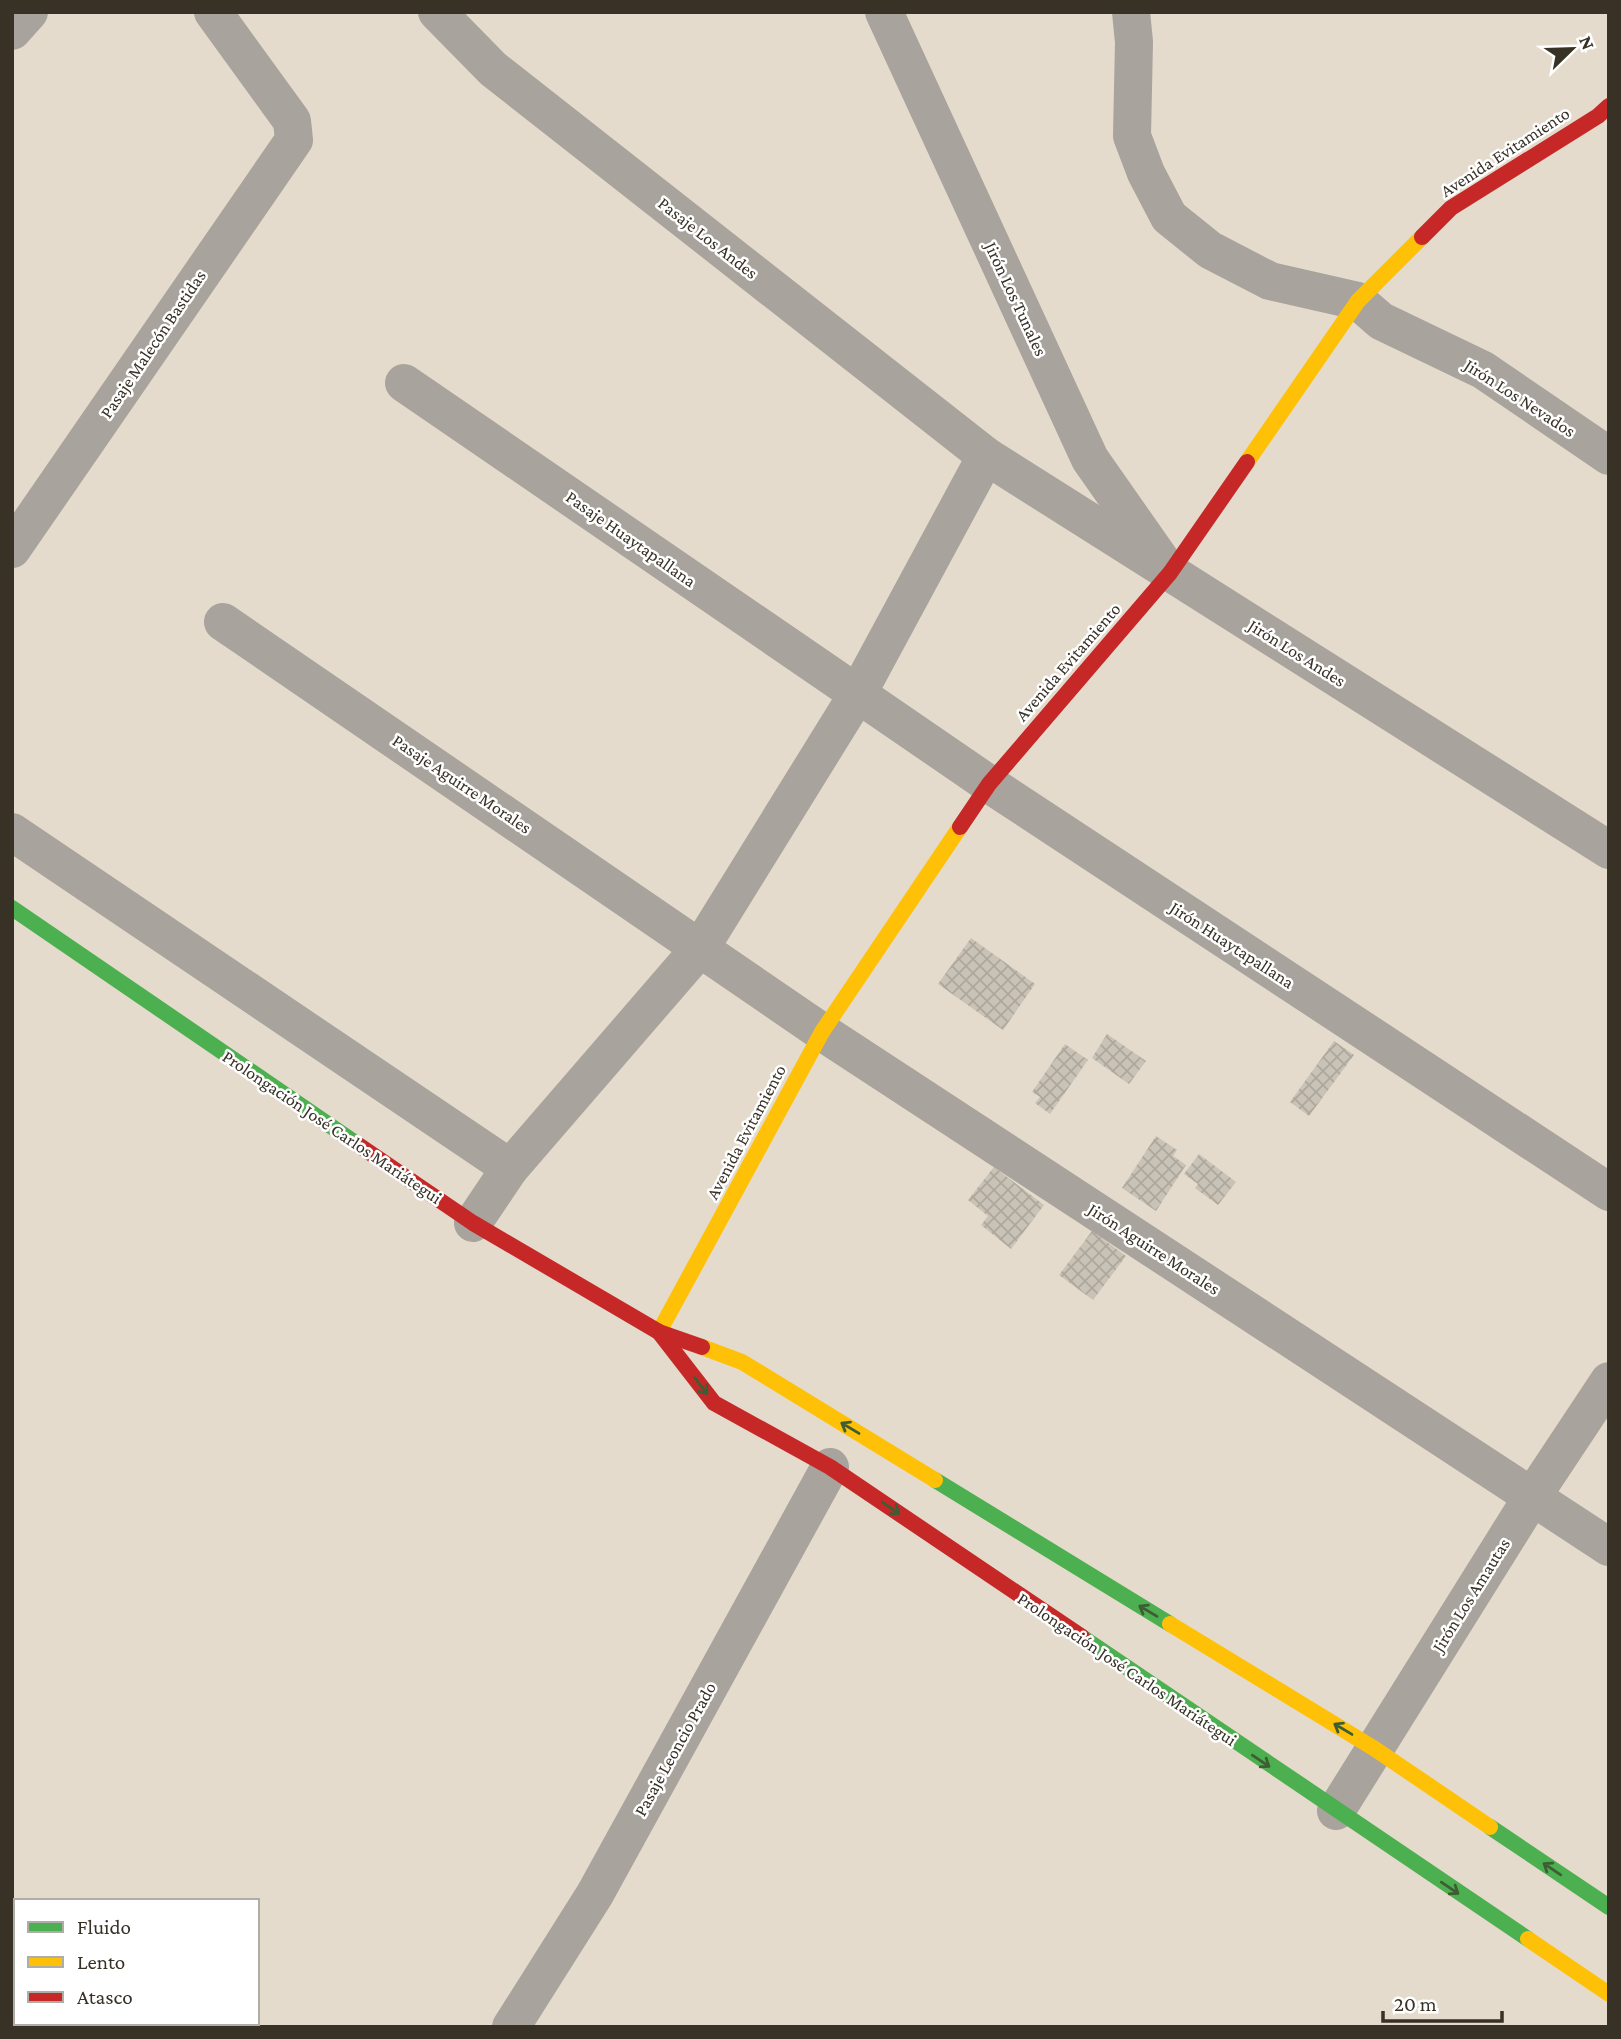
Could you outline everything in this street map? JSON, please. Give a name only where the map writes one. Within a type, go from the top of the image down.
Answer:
[{"type":"street","points":[[12,32],[29,12]]},
{"type":"street","name":"Pasaje Malecón Bastidas","points":[[12,549],[294,140],[292,121],[213,12]]},
{"type":"street","name":"Pasaje Los Andes","points":[[437,12],[493,69],[986,456]]},
{"type":"street","name":"Jirón Los Tunales","points":[[884,12],[1090,460],[1170,573]]},
{"type":"street","points":[[1131,12],[1134,43],[1132,136],[1146,173],[1169,217],[1210,250],[1270,281],[1358,301]]},
{"type":"street","name":"Avenida Evitamiento","points":[[659,1332],[822,1032],[989,784],[1170,573],[1358,301],[1451,208],[1605,115]]},
{"type":"street","name":"Jirón Los Nevados","points":[[1358,301],[1381,321],[1483,370],[1609,456]]},
{"type":"street","name":"Pasaje Huaytapallana","points":[[404,383],[857,695]]},
{"type":"street","points":[[473,1223],[510,1168],[701,947],[857,695],[986,456]]},
{"type":"street","name":"Jirón Los Andes","points":[[986,456],[1609,850]]},
{"type":"street","name":"Pasaje Aguirre Morales","points":[[223,622],[701,947]]},
{"type":"street","name":"Jirón Huaytapallana","points":[[857,695],[1609,1192]]},
{"type":"street","points":[[12,832],[510,1168]]},
{"type":"street","name":"Prolongación José Carlos Mariátegui","points":[[12,908],[473,1223],[659,1332],[741,1362],[1375,1749],[1609,1907]]},
{"type":"street","name":"Jirón Aguirre Morales","points":[[701,947],[822,1032],[1609,1547]]},
{"type":"street","name":"Prolongación José Carlos Mariátegui","points":[[659,1332],[714,1403],[830,1467],[1609,1994]]},
{"type":"street","name":"Jirón Los Amautas","points":[[1336,1811],[1532,1497],[1609,1381]]},
{"type":"street","name":"Pasaje Leoncio Prado","points":[[511,2027],[595,1894],[830,1467]]},
{"type":"building","points":[[971,938],[1035,984],[1003,1030],[938,984]]},
{"type":"building","points":[[1107,1034],[1146,1061],[1129,1084],[1092,1058]]},
{"type":"building","points":[[1334,1041],[1354,1055],[1309,1116],[1290,1102]]},
{"type":"building","points":[[1065,1044],[1088,1060],[1050,1114],[1035,1103],[1040,1097],[1032,1092]]},
{"type":"building","points":[[1156,1136],[1177,1150],[1173,1156],[1186,1165],[1156,1211],[1122,1188]]},
{"type":"building","points":[[1199,1154],[1236,1182],[1218,1205],[1195,1188],[1198,1184],[1184,1174]]},
{"type":"building","points":[[994,1167],[1044,1205],[1011,1249],[981,1225],[988,1216],[968,1200]]},
{"type":"building","points":[[1092,1231],[1126,1256],[1093,1300],[1059,1275]]},
{"type":"traffic: fast","points":[[12,908],[357,1144]]},
{"type":"traffic: fast","points":[[935,1480],[1170,1624]]},
{"type":"traffic: fast","points":[[1082,1637],[1528,1939]]},
{"type":"traffic: fast","points":[[1490,1827],[1609,1907]]},
{"type":"traffic: slow","points":[[1247,462],[1358,301],[1422,237]]},
{"type":"traffic: slow","points":[[659,1332],[822,1032],[960,827]]},
{"type":"traffic: slow","points":[[702,1347],[742,1362],[935,1480]]},
{"type":"traffic: slow","points":[[1170,1624],[1375,1749],[1490,1827]]},
{"type":"traffic: slow","points":[[1528,1939],[1609,1994]]},
{"type":"traffic: jam","points":[[1422,237],[1451,208],[1598,116],[1609,106]]},
{"type":"traffic: jam","points":[[960,827],[989,784],[1170,573],[1247,462]]},
{"type":"traffic: jam","points":[[357,1144],[473,1223],[659,1332],[702,1347]]},
{"type":"traffic: jam","points":[[659,1332],[714,1403],[830,1467],[1082,1637]]}]
